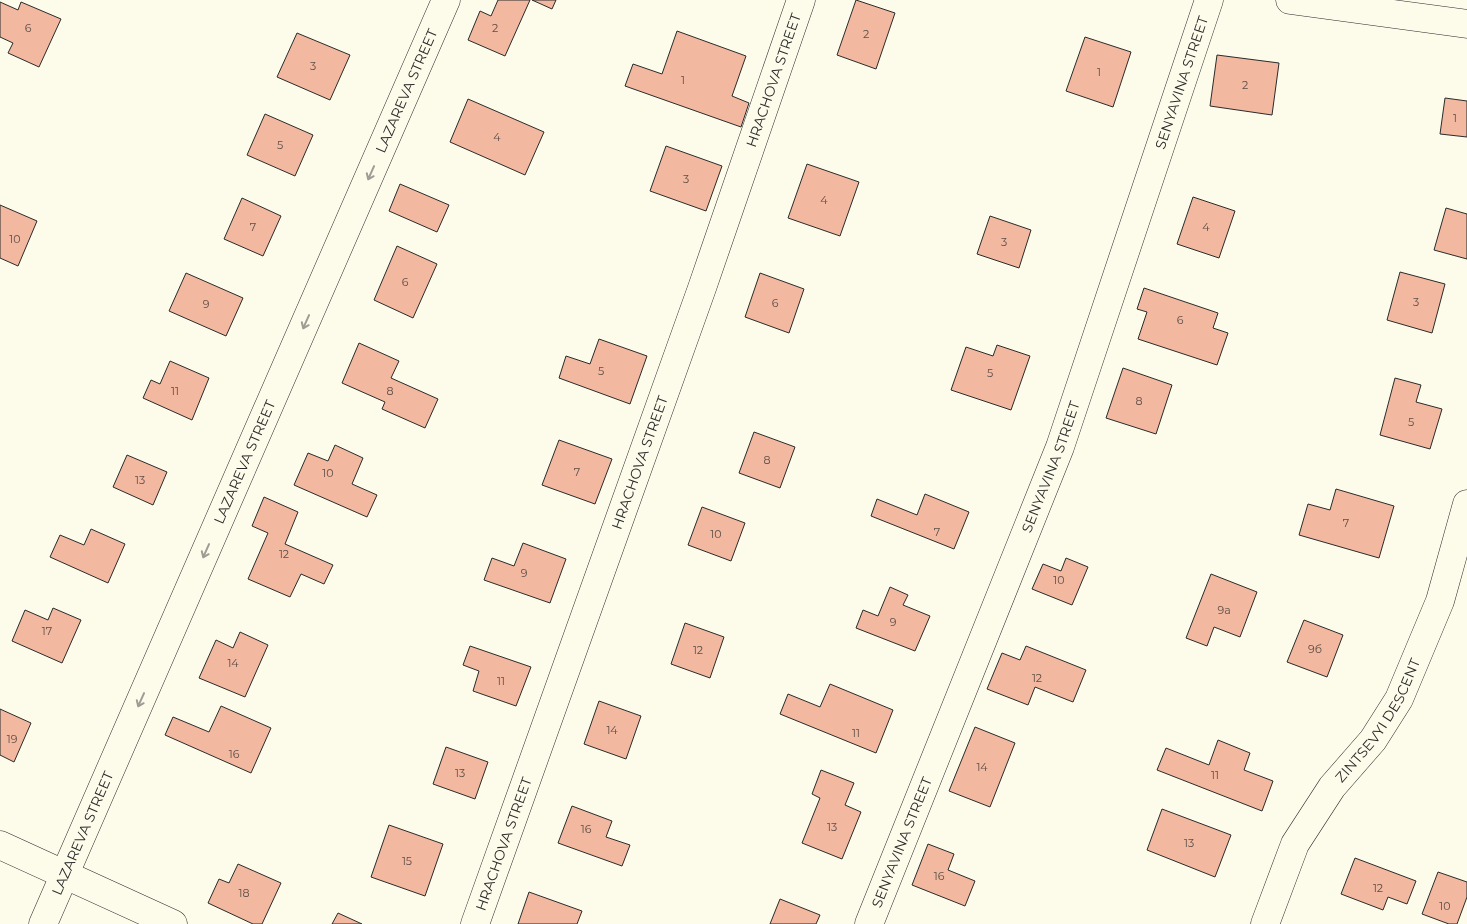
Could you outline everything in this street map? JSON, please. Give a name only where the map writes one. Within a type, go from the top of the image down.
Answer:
[{"type":"street","name":"LAZAREVA STREET","points":[[43,924],[446,0]]},
{"type":"street","name":"HRACHOVA STREET","points":[[476,924],[702,288],[800,0]]},
{"type":"street","name":"SENYAVINA STREET","points":[[869,924],[1060,447],[1209,0]]},
{"type":"street","points":[[1290,0],[1467,24]]},
{"type":"street","name":"ZINTSEVYI DESCENT","points":[[1264,924],[1295,844],[1332,787],[1374,740],[1400,698],[1440,601],[1467,504]]},
{"type":"street","points":[[0,845],[174,924]]},
{"type":"building","points":[[498,0],[530,0],[505,56],[468,40],[480,11],[491,16]]},
{"type":"building","points":[[532,0],[556,0],[552,9]]},
{"type":"building","points":[[856,0],[895,13],[876,69],[837,55]]},
{"type":"building","points":[[0,2],[18,10],[21,2],[61,19],[39,67],[8,53],[13,43],[0,37]]},
{"type":"building","points":[[677,31],[746,56],[732,96],[749,103],[741,127],[625,86],[633,64],[662,74]]},
{"type":"building","points":[[297,33],[350,55],[330,100],[277,77]]},
{"type":"building","points":[[1085,37],[1131,52],[1113,107],[1066,91]]},
{"type":"building","points":[[1217,55],[1279,63],[1272,115],[1210,106]]},
{"type":"building","points":[[1445,98],[1467,101],[1467,137],[1440,134]]},
{"type":"building","points":[[468,99],[544,132],[525,175],[450,142]]},
{"type":"building","points":[[265,114],[313,135],[295,176],[247,155]]},
{"type":"building","points":[[666,146],[722,166],[706,211],[650,191]]},
{"type":"building","points":[[807,164],[859,182],[840,236],[788,218]]},
{"type":"building","points":[[400,184],[449,205],[437,232],[389,211]]},
{"type":"building","points":[[1193,197],[1235,211],[1219,258],[1177,244]]},
{"type":"building","points":[[242,198],[281,216],[263,256],[224,239]]},
{"type":"building","points":[[0,205],[37,221],[18,266],[0,258]]},
{"type":"building","points":[[1446,208],[1467,214],[1467,259],[1434,250]]},
{"type":"building","points":[[990,216],[1031,230],[1019,268],[977,254]]},
{"type":"building","points":[[397,246],[437,264],[413,318],[374,300]]},
{"type":"building","points":[[1400,272],[1445,284],[1432,333],[1387,320]]},
{"type":"building","points":[[186,273],[243,298],[226,336],[169,311]]},
{"type":"building","points":[[760,273],[804,289],[789,333],[745,317]]},
{"type":"building","points":[[1144,288],[1218,313],[1213,328],[1228,333],[1217,365],[1138,339],[1147,312],[1137,309]]},
{"type":"building","points":[[599,339],[647,356],[630,404],[559,378],[566,356],[590,364]]},
{"type":"building","points":[[359,343],[399,361],[391,378],[438,399],[425,428],[382,409],[385,402],[342,383]]},
{"type":"building","points":[[997,345],[1030,356],[1011,410],[951,390],[966,347],[993,356]]},
{"type":"building","points":[[170,361],[209,378],[192,420],[143,398],[151,380],[160,384]]},
{"type":"building","points":[[1123,368],[1172,385],[1156,434],[1106,418]]},
{"type":"building","points":[[1395,378],[1421,385],[1416,402],[1442,409],[1430,449],[1380,435]]},
{"type":"building","points":[[754,432],[795,447],[780,488],[739,473]]},
{"type":"building","points":[[559,440],[612,459],[595,504],[542,485]]},
{"type":"building","points":[[335,445],[363,458],[352,484],[377,495],[367,517],[294,485],[308,453],[328,461]]},
{"type":"building","points":[[127,455],[167,472],[153,505],[113,487]]},
{"type":"building","points":[[1336,489],[1394,506],[1379,558],[1299,535],[1308,504],[1330,510]]},
{"type":"building","points":[[925,494],[969,512],[954,549],[871,516],[877,499],[917,515]]},
{"type":"building","points":[[264,497],[298,512],[285,544],[333,565],[324,584],[301,574],[290,597],[248,579],[268,533],[252,526]]},
{"type":"building","points":[[702,507],[745,523],[731,561],[688,545]]},
{"type":"building","points":[[91,529],[125,544],[108,583],[50,557],[60,535],[84,545]]},
{"type":"building","points":[[523,543],[566,559],[550,603],[484,580],[492,558],[514,566]]},
{"type":"building","points":[[1066,558],[1088,567],[1072,605],[1032,589],[1043,564],[1061,571]]},
{"type":"building","points":[[1211,574],[1257,592],[1240,637],[1214,627],[1207,646],[1186,638]]},
{"type":"building","points":[[890,587],[908,595],[903,605],[930,616],[915,651],[856,628],[863,610],[878,616]]},
{"type":"building","points":[[53,608],[81,620],[62,663],[12,641],[25,610],[48,620]]},
{"type":"building","points":[[1304,620],[1343,635],[1327,677],[1287,662]]},
{"type":"building","points":[[685,623],[724,637],[710,678],[671,664]]},
{"type":"building","points":[[240,632],[268,645],[245,697],[199,678],[216,640],[233,648]]},
{"type":"building","points":[[470,646],[531,667],[516,706],[473,691],[479,671],[463,665]]},
{"type":"building","points":[[1026,646],[1086,670],[1073,702],[1035,687],[1028,705],[987,689],[1002,653],[1020,660]]},
{"type":"building","points":[[830,684],[893,710],[876,753],[780,714],[788,694],[820,707]]},
{"type":"building","points":[[599,701],[641,716],[626,759],[584,744]]},
{"type":"building","points":[[221,706],[271,728],[251,773],[165,735],[173,717],[209,732]]},
{"type":"building","points":[[0,709],[31,723],[14,762],[0,755]]},
{"type":"building","points":[[975,727],[1015,743],[990,807],[949,791]]},
{"type":"building","points":[[1218,740],[1250,753],[1244,770],[1273,781],[1262,811],[1157,770],[1166,748],[1209,765]]},
{"type":"building","points":[[446,747],[488,762],[475,799],[433,784]]},
{"type":"building","points":[[821,770],[854,783],[845,805],[861,812],[842,859],[802,843],[820,798],[812,794]]},
{"type":"building","points":[[572,806],[612,821],[606,837],[630,845],[622,866],[558,843]]},
{"type":"building","points":[[1162,809],[1231,835],[1215,877],[1147,850]]},
{"type":"building","points":[[389,825],[443,844],[425,896],[371,877]]},
{"type":"building","points":[[928,844],[954,854],[948,870],[975,881],[965,906],[912,885]]},
{"type":"building","points":[[1355,858],[1416,881],[1407,904],[1388,897],[1383,910],[1341,894]]},
{"type":"building","points":[[238,864],[281,883],[262,924],[253,924],[208,903],[219,879],[229,883]]},
{"type":"building","points":[[1438,872],[1467,882],[1467,897],[1457,924],[1449,924],[1422,914]]},
{"type":"building","points":[[529,892],[582,911],[577,924],[518,924]]},
{"type":"building","points":[[780,899],[820,915],[816,924],[770,924]]},
{"type":"building","points":[[338,913],[362,924],[332,924]]}]
